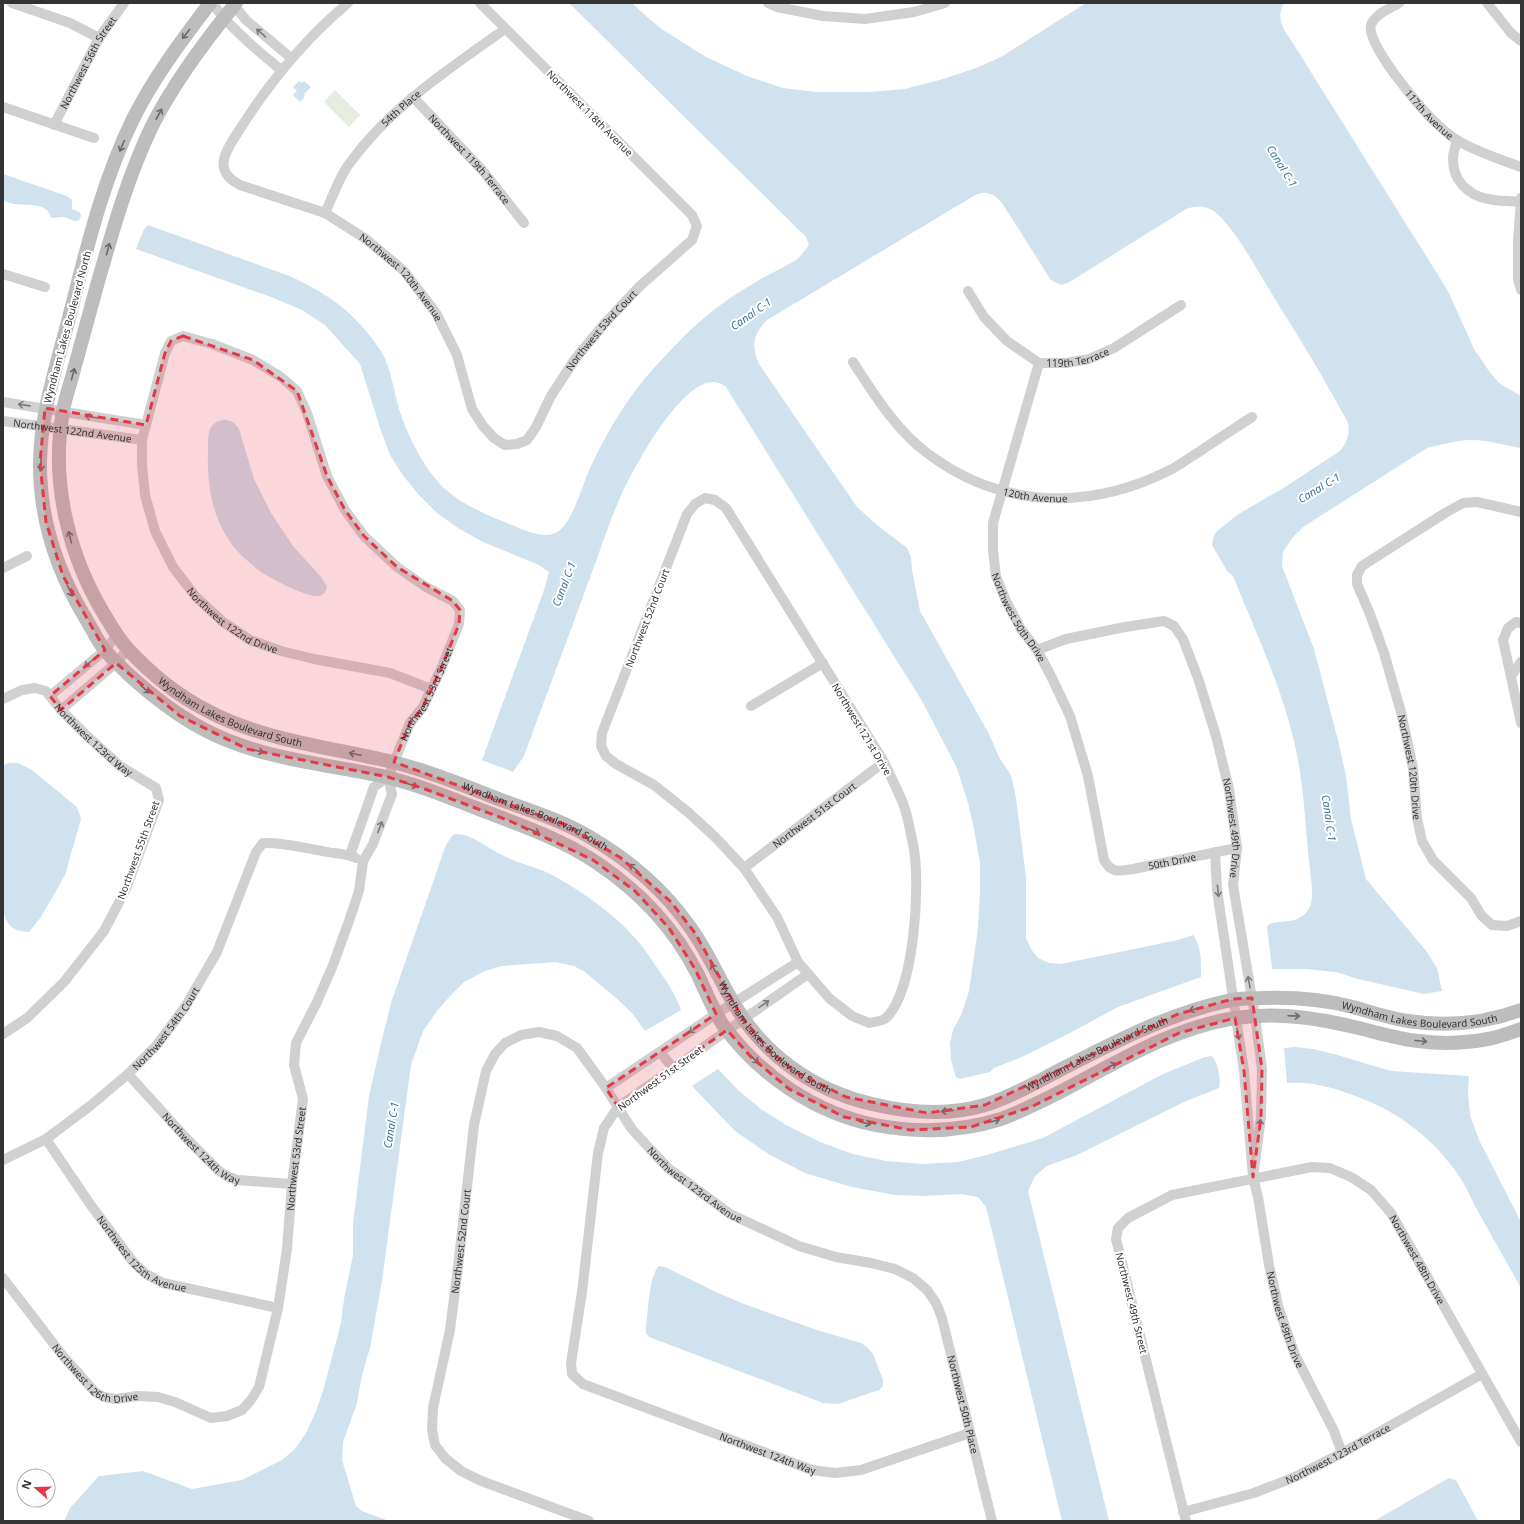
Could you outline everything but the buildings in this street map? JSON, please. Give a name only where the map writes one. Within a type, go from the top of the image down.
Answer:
[{"type":"street","points":[[12,3],[70,24],[99,38]]},
{"type":"street","name":"Northwest 56th Street","points":[[54,125],[99,38],[124,3]]},
{"type":"street","points":[[211,3],[224,19],[281,70],[327,20],[348,3]]},
{"type":"street","name":"Wyndham Lakes Boulevard North","points":[[116,663],[104,650],[75,601],[63,576],[53,549],[46,522],[41,485],[40,463],[43,426],[46,408],[104,187],[138,111],[173,51],[211,3]]},
{"type":"street","name":"Northwest 118th Avenue","points":[[480,3],[692,215],[697,226]]},
{"type":"street","points":[[768,3],[777,7],[823,16],[865,19],[914,12],[945,3]]},
{"type":"street","name":"117th Avenue","points":[[1399,3],[1375,17],[1370,26],[1371,38],[1395,76],[1435,122],[1457,140],[1492,157],[1521,167]]},
{"type":"street","points":[[1487,3],[1494,14],[1521,42]]},
{"type":"street","points":[[234,4],[246,20],[291,58]]},
{"type":"street","name":"Wyndham Lakes Boulevard North","points":[[117,635],[88,585],[73,547],[61,500],[59,465],[63,412],[124,194],[153,125],[176,84],[189,64],[234,4]]},
{"type":"street","name":"54th Place","points":[[326,213],[348,165],[378,129],[413,96],[505,29]]},
{"type":"street","name":"Northwest 120th Avenue","points":[[281,70],[227,150],[224,167],[229,178],[240,185],[326,213],[366,238],[404,271],[436,313],[457,355],[472,409],[483,426],[494,438],[505,445],[517,444]]},
{"type":"street","name":"Northwest 119th Terrace","points":[[413,96],[483,171],[524,223]]},
{"type":"street","points":[[3,107],[94,138]]},
{"type":"street","points":[[1457,140],[1453,159],[1455,174],[1464,188],[1476,197],[1494,200],[1520,200],[1518,279],[1521,290]]},
{"type":"street","name":"Northwest 53rd Court","points":[[517,444],[527,440],[536,427],[551,396],[575,359],[605,323],[640,286],[692,240],[697,226]]},
{"type":"street","points":[[3,274],[45,287]]},
{"type":"street","name":"119th Terrace","points":[[968,291],[984,317],[1007,341],[1039,363],[1066,363],[1089,359],[1114,348],[1181,305]]},
{"type":"street","name":"Northwest 122nd Drive","points":[[431,689],[390,673],[314,659],[281,651],[250,640],[223,622],[196,597],[172,567],[155,531],[145,495],[142,464],[142,440],[165,354],[171,341],[183,336],[212,344],[253,360],[280,377],[297,391],[307,413],[327,476],[345,510],[364,536],[397,567],[426,587],[453,600],[460,610]]},
{"type":"street","name":"120th Avenue","points":[[853,362],[893,419],[926,453],[963,477],[1001,492],[1062,498],[1092,496],[1117,491],[1171,470],[1252,417]]},
{"type":"street","name":"Northwest 50th Drive","points":[[1039,363],[993,523],[993,550],[996,576],[1006,602],[1021,628],[1037,650],[1070,716],[1088,776],[1104,860],[1108,867]]},
{"type":"street","name":"Northwest 122nd Avenue","points":[[3,402],[146,425]]},
{"type":"street","name":"Northwest 122nd Avenue","points":[[3,421],[142,440]]},
{"type":"street","name":"Northwest 121st Drive","points":[[705,498],[715,500],[726,508],[884,762],[905,812],[914,846],[916,885],[914,928],[909,965],[897,1003],[886,1018],[869,1023],[852,1016],[829,998],[808,974]]},
{"type":"street","name":"Northwest 52nd Court","points":[[705,498],[695,504],[687,514],[602,733],[602,746],[606,756],[611,760],[654,785],[689,813],[716,838],[744,868]]},
{"type":"street","name":"Northwest 120th Drive","points":[[1521,512],[1477,502],[1464,504],[1445,513],[1362,566],[1358,575],[1357,584],[1384,653],[1401,712],[1413,768],[1417,818],[1422,842],[1433,860],[1471,898],[1481,915],[1492,925],[1507,926],[1521,921]]},
{"type":"street","points":[[3,568],[27,556]]},
{"type":"street","name":"Northwest 53rd Street","points":[[350,855],[374,788],[388,777],[410,723],[424,707],[459,624],[460,610]]},
{"type":"street","name":"Northwest 49th Drive","points":[[1037,650],[1066,639],[1164,621],[1174,626],[1183,639],[1199,681],[1216,736],[1229,789],[1237,848],[1233,885],[1255,1016],[1262,1069],[1261,1117],[1253,1177]]},
{"type":"street","points":[[1521,623],[1516,622],[1508,628],[1503,640],[1521,722]]},
{"type":"street","points":[[50,696],[104,650],[117,635]]},
{"type":"street","name":"Wyndham Lakes Boulevard South","points":[[117,635],[128,649],[184,697],[208,712],[235,724],[276,736],[394,762],[475,790],[566,825],[588,836],[622,858],[648,879],[671,902],[695,934],[743,1019],[771,1052],[796,1072],[818,1085],[846,1097],[870,1104],[927,1113],[952,1111],[985,1105],[1023,1089],[1143,1028],[1178,1014],[1233,999],[1291,997],[1319,1000],[1351,1006],[1393,1019],[1428,1024],[1465,1023],[1489,1020],[1521,1010]]},
{"type":"street","points":[[61,710],[116,663],[128,649]]},
{"type":"street","points":[[1511,676],[1521,662]]},
{"type":"street","name":"Wyndham Lakes Boulevard South","points":[[116,663],[160,702],[180,716],[206,731],[247,749],[388,777],[425,789],[510,821],[552,839],[593,860],[635,891],[669,928],[695,969],[716,1014],[727,1031],[751,1057],[788,1089],[819,1106],[844,1117],[870,1124],[910,1130],[944,1130],[971,1127],[1002,1119],[1031,1107],[1161,1040],[1204,1025],[1235,1018],[1255,1016],[1318,1019],[1419,1042],[1490,1039],[1521,1029]]},
{"type":"street","points":[[751,706],[823,663]]},
{"type":"street","name":"Northwest 123rd Way","points":[[3,699],[22,690],[35,688],[46,692],[61,710],[120,766],[156,788]]},
{"type":"street","name":"Northwest 51st Court","points":[[744,868],[884,762]]},
{"type":"street","name":"Northwest 53rd Street","points":[[242,1410],[251,1400],[259,1387],[278,1308],[287,1249],[292,1184],[303,1099],[294,1065],[296,1043],[317,1002],[333,965],[359,891],[363,861],[373,844],[392,794],[388,777]]},
{"type":"street","name":"Northwest 55th Street","points":[[3,1034],[27,1018],[64,982],[104,932],[126,889],[159,800],[156,788]]},
{"type":"street","name":"Northwest 54th Court","points":[[3,1160],[46,1139],[90,1106],[128,1074],[156,1046],[185,1007],[217,952],[256,852],[263,843],[276,842],[324,852],[350,855]]},
{"type":"street","name":"50th Drive","points":[[1108,867],[1116,871],[1133,869],[1237,848]]},
{"type":"street","name":"Northwest 49th Drive","points":[[1215,852],[1218,890],[1235,1018],[1244,1071],[1253,1177],[1258,1197],[1269,1265],[1279,1309],[1295,1355],[1334,1431],[1342,1453]]},
{"type":"street","points":[[350,855],[363,861]]},
{"type":"street","points":[[744,868],[777,917],[798,962],[808,974]]},
{"type":"street","name":"Northwest 51st Street","points":[[606,1088],[716,1014],[798,962]]},
{"type":"street","name":"Northwest 51st Street","points":[[572,1374],[571,1363],[582,1292],[598,1153],[604,1128],[618,1107],[808,974]]},
{"type":"street","name":"Northwest 123rd Avenue","points":[[506,1043],[520,1035],[539,1032],[557,1036],[577,1048],[606,1088],[631,1128],[668,1168],[730,1214],[799,1246],[836,1257],[895,1269],[913,1278],[927,1290]]},
{"type":"street","name":"Northwest 52nd Court","points":[[506,1043],[495,1054],[486,1071],[474,1125],[450,1330],[433,1408],[432,1429],[435,1445],[445,1458],[455,1467],[479,1480],[589,1521]]},
{"type":"street","points":[[660,1052],[673,1068]]},
{"type":"street","name":"Northwest 124th Way","points":[[128,1074],[187,1139],[219,1171],[237,1180],[292,1184]]},
{"type":"street","name":"Northwest 125th Avenue","points":[[46,1139],[90,1204],[133,1262],[146,1274],[163,1283],[278,1308]]},
{"type":"street","name":"Northwest 48th Drive","points":[[1253,1177],[1312,1167],[1330,1168],[1351,1177],[1371,1190],[1391,1213],[1521,1442]]},
{"type":"street","name":"Northwest 49th Street","points":[[1185,1516],[1116,1239],[1118,1228],[1128,1218],[1172,1195],[1253,1177]]},
{"type":"street","name":"Northwest 126th Drive","points":[[3,1278],[63,1356],[95,1392],[104,1397],[116,1399],[137,1396],[158,1397],[175,1402],[211,1418],[227,1416],[242,1410]]},
{"type":"street","name":"Northwest 50th Place","points":[[927,1290],[936,1303],[942,1318],[992,1521]]},
{"type":"street","name":"Northwest 124th Way","points":[[572,1374],[583,1384],[812,1470],[835,1473],[861,1470],[970,1433]]},
{"type":"street","name":"Northwest 123rd Terrace","points":[[1185,1516],[1254,1493],[1295,1477],[1342,1453],[1482,1374]]},
{"type":"highlighted area","points":[[183,336],[253,360],[297,391],[327,476],[345,510],[364,536],[397,567],[453,601],[460,610],[459,624],[441,669],[423,707],[410,723],[394,762],[566,825],[621,858],[671,902],[695,933],[743,1019],[771,1052],[796,1072],[846,1097],[927,1113],[985,1105],[1178,1014],[1233,999],[1252,998],[1262,1069],[1261,1117],[1253,1177],[1244,1071],[1235,1018],[1179,1033],[1031,1107],[971,1127],[910,1130],[844,1117],[789,1089],[751,1057],[727,1030],[618,1107],[606,1088],[716,1014],[695,969],[669,928],[635,891],[593,860],[510,821],[425,789],[388,777],[247,749],[180,716],[116,663],[61,710],[50,696],[105,650],[63,576],[46,522],[40,463],[45,408],[146,425],[165,353],[171,341]]},
{"type":"shaded area","points":[[335,90],[360,115],[349,127],[324,102]]},
{"type":"water","name":"Canal C-1","points":[[569,3],[632,3],[663,30],[706,57],[747,76],[783,88],[816,92],[870,92],[905,89],[976,68],[1001,57],[1086,3],[1284,3],[1280,16],[1284,29],[1448,291],[1474,349],[1499,383],[1521,396],[1521,448],[1477,440],[1465,440],[1427,448],[1303,527],[1293,537],[1283,552],[1282,566],[1314,649],[1338,740],[1346,776],[1351,819],[1366,879],[1427,952],[1437,968],[1442,991],[1424,994],[1358,979],[1336,972],[1305,969],[1272,969],[1267,927],[1270,924],[1300,918],[1306,913],[1311,901],[1311,879],[1304,801],[1296,750],[1284,705],[1233,576],[1227,571],[1212,545],[1216,532],[1237,515],[1285,487],[1340,451],[1347,438],[1349,427],[1320,372],[1243,246],[1219,216],[1212,210],[1205,207],[1186,209],[1068,283],[1061,285],[1051,280],[1002,203],[994,195],[988,193],[977,194],[767,320],[756,335],[754,346],[756,358],[759,364],[857,507],[877,525],[907,548],[911,557],[920,611],[990,736],[999,757],[1011,775],[1016,798],[1026,877],[1026,938],[1031,949],[1038,958],[1049,963],[1061,964],[1178,940],[1193,935],[1199,950],[1201,977],[1118,1007],[1022,1057],[994,1068],[990,1072],[960,1079],[956,1077],[951,1060],[950,1043],[953,1030],[962,1013],[969,991],[978,928],[980,892],[980,863],[974,829],[968,803],[957,768],[922,701],[726,387],[712,382],[696,388],[680,402],[649,444],[626,485],[608,529],[524,756],[513,772],[482,760],[543,593],[549,572],[539,565],[483,542],[458,528],[437,513],[419,495],[402,474],[390,455],[360,364],[325,325],[302,310],[271,297],[136,249],[144,229],[148,225],[292,277],[330,298],[360,324],[379,348],[386,362],[400,412],[408,432],[418,454],[439,483],[461,501],[495,518],[536,534],[549,535],[555,533],[565,525],[570,517],[604,439],[627,402],[645,378],[691,329],[707,316],[726,301],[765,276],[796,260],[809,245],[806,237]]},
{"type":"water","points":[[299,81],[302,83],[304,81],[311,87],[304,94],[305,96],[300,102],[293,95],[297,91],[293,87]]},
{"type":"water","points":[[3,174],[67,196],[72,200],[72,210],[68,216],[54,218],[51,217],[46,209],[41,207],[12,204],[3,200]]},
{"type":"water","points":[[222,420],[232,422],[239,429],[254,479],[271,513],[293,546],[322,578],[327,587],[322,595],[317,596],[303,593],[286,586],[263,573],[238,552],[224,532],[215,513],[210,492],[208,460],[209,431],[213,424]]},
{"type":"water","points":[[18,763],[32,770],[77,807],[81,819],[65,875],[41,917],[29,932],[11,927],[6,920],[3,910],[3,765]]},
{"type":"water","name":"Canal C-1","points":[[455,834],[468,836],[496,852],[549,874],[567,883],[598,904],[617,920],[641,944],[670,987],[681,1010],[645,1031],[632,1013],[615,997],[585,972],[574,966],[556,962],[502,966],[485,971],[464,982],[437,1011],[423,1031],[411,1065],[382,1281],[370,1348],[362,1375],[357,1403],[343,1442],[342,1460],[356,1506],[362,1511],[389,1521],[64,1521],[70,1508],[99,1476],[143,1471],[192,1489],[242,1480],[282,1460],[295,1449],[306,1433],[323,1391],[341,1323],[344,1299],[353,1255],[353,1224],[369,1096],[381,1043],[392,1000],[445,847],[451,837]]},
{"type":"water","points":[[1295,1047],[1313,1049],[1334,1054],[1391,1071],[1469,1076],[1468,1092],[1470,1115],[1479,1140],[1521,1222],[1521,1288],[1462,1180],[1439,1151],[1427,1139],[1402,1119],[1373,1103],[1332,1088],[1305,1083],[1287,1083],[1284,1048]]},
{"type":"water","points":[[1212,1056],[1216,1063],[1220,1080],[1219,1088],[1184,1102],[1077,1155],[1047,1166],[1035,1176],[1028,1191],[1109,1521],[1062,1521],[986,1207],[978,1197],[961,1194],[923,1196],[895,1195],[852,1187],[805,1173],[770,1155],[735,1131],[692,1086],[718,1069],[738,1090],[761,1109],[786,1125],[820,1142],[853,1154],[886,1161],[922,1164],[958,1162],[1043,1138],[1163,1074],[1205,1057]]},
{"type":"water","points":[[659,1266],[665,1267],[744,1304],[817,1330],[861,1343],[873,1354],[883,1380],[883,1386],[879,1390],[838,1404],[823,1403],[649,1337],[646,1333],[646,1327],[651,1286],[653,1277]]},
{"type":"water","points":[[1449,1478],[1456,1480],[1478,1521],[1374,1521]]},
{"type":"waterway","points":[[57,209],[76,216]]}]
